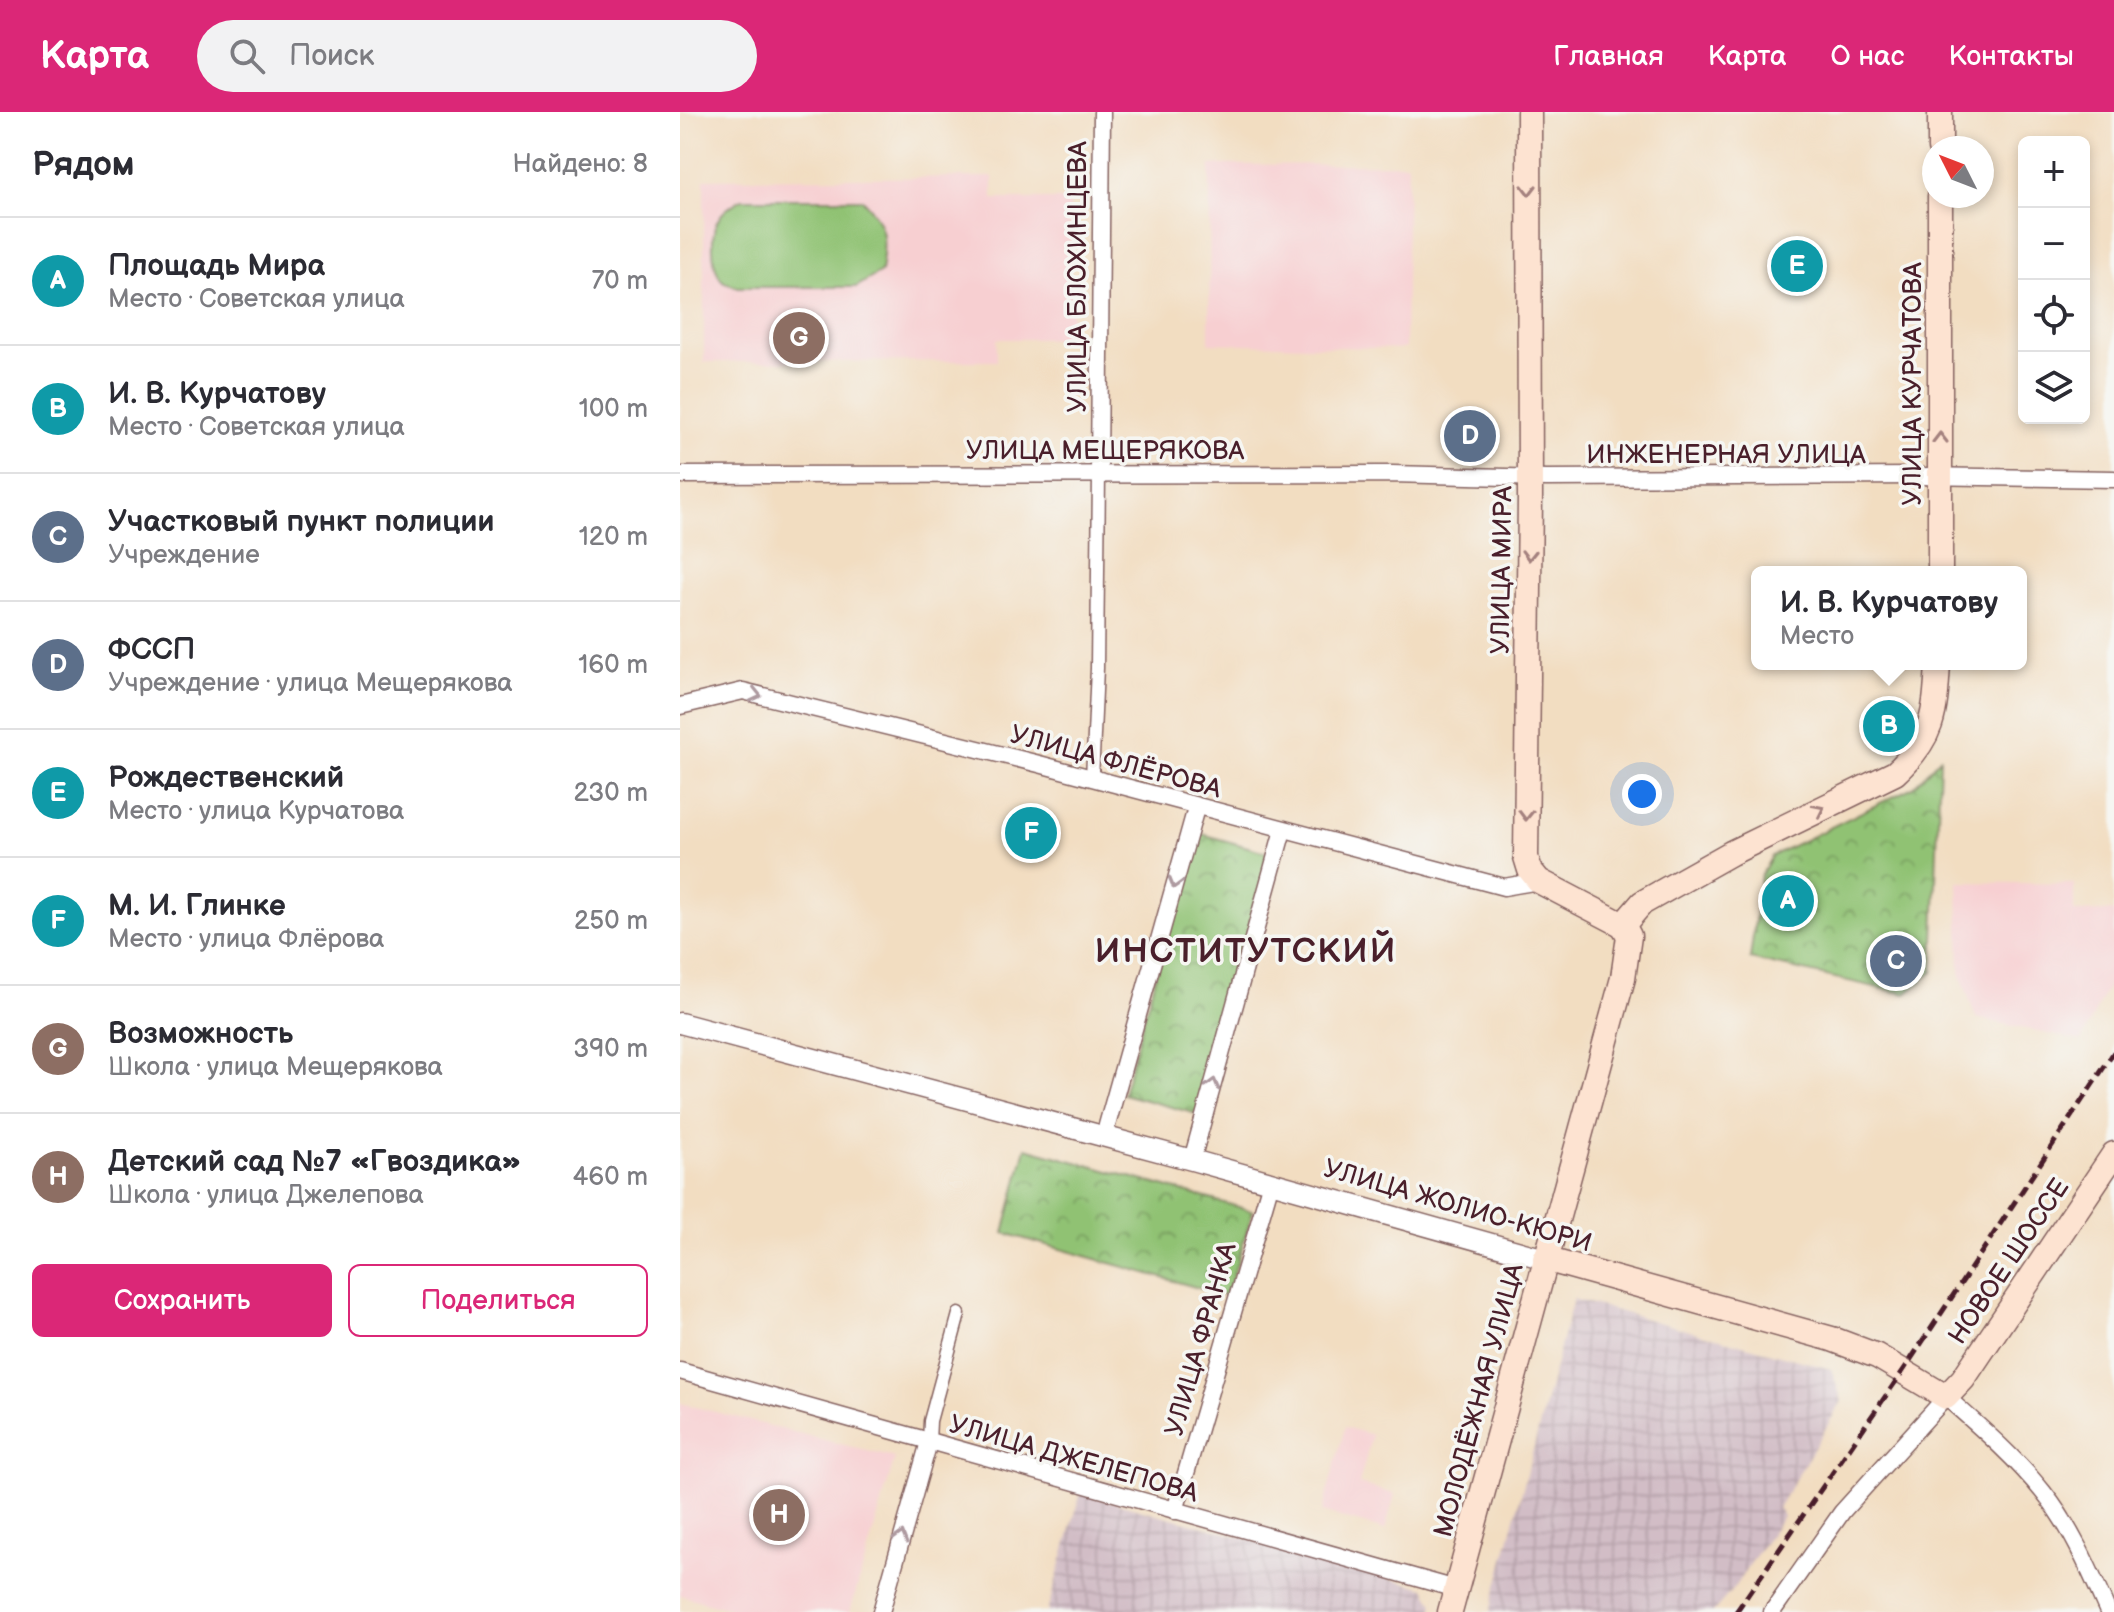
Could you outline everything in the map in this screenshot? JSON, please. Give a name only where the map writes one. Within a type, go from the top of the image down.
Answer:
[{"type":"main road","name":"УЛИЦА МИРА","points":[[1529,112],[1530,477],[1525,832],[1530,870],[1539,881]]},
{"type":"main road","points":[[1940,112],[1940,136]]},
{"type":"main road","name":"УЛИЦА КУРЧАТОВА","points":[[1940,208],[1940,566]]},
{"type":"main road","points":[[1539,881],[1623,925],[1642,903],[1748,844],[1895,773],[1917,753],[1927,734],[1936,706],[1938,670]]},
{"type":"main road","name":"МОЛОДЁЖНАЯ УЛИЦА","points":[[1453,1601],[1623,978],[1629,936],[1623,925]]},
{"type":"main road","name":"НОВОЕ ШОССЕ","points":[[1946,1397],[1963,1379],[2114,1154]]},
{"type":"main road","name":"УЛИЦА ЖОЛИО-КЮРИ","points":[[1545,1259],[1832,1339],[1877,1356],[1946,1397]]},
{"type":"street","name":"УЛИЦА БЛОХИНЦЕВА","points":[[1092,779],[1097,668],[1102,112]]},
{"type":"street","name":"УЛИЦА МЕЩЕРЯКОВА","points":[[680,475],[1392,474],[1530,477]]},
{"type":"street","name":"ИНЖЕНЕРНАЯ УЛИЦА","points":[[1530,477],[2114,479]]},
{"type":"street","name":"УЛИЦА ФЛЁРОВА","points":[[680,706],[743,691],[1504,887],[1539,881]]},
{"type":"street","points":[[1104,1136],[1196,808]]},
{"type":"street","points":[[1192,1160],[1283,830]]},
{"type":"street","name":"УЛИЦА ЖОЛИО-КЮРИ","points":[[680,1023],[1192,1160],[1545,1259]]},
{"type":"street","name":"УЛИЦА ФРАНКА","points":[[1175,1511],[1271,1182]]},
{"type":"street","points":[[881,1612],[929,1442],[930,1421],[959,1314]]},
{"type":"street","name":"УЛИЦА ДЖЕЛЕПОВА","points":[[680,1371],[1175,1511],[1453,1601]]},
{"type":"street","points":[[1772,1612],[1842,1512],[1946,1397]]},
{"type":"street","name":"УЛИЦА ЖОЛИО-КЮРИ","points":[[1946,1397],[2023,1468],[2045,1494],[2088,1567],[2108,1612]]},
{"type":"shaded area","points":[[1408,164],[1405,349],[1209,343],[1210,165]]},
{"type":"shaded area","points":[[993,177],[993,199],[1070,199],[1072,339],[997,339],[997,361],[704,362],[704,179]]},
{"type":"shaded area","points":[[1958,882],[2074,884],[2074,912],[2114,911],[2114,974],[2081,1041],[1976,1018],[1960,973]]},
{"type":"shaded area","points":[[1573,1299],[1831,1369],[1842,1401],[1778,1508],[1783,1516],[1733,1589],[1713,1612],[1490,1612]]},
{"type":"shaded area","points":[[680,1403],[895,1458],[850,1612],[739,1612],[680,1595]]},
{"type":"shaded area","points":[[1345,1427],[1372,1435],[1359,1484],[1395,1494],[1385,1530],[1322,1512]]},
{"type":"shaded area","points":[[1081,1493],[1425,1588],[1434,1604],[1432,1612],[1047,1612]]},
{"type":"green space","points":[[742,199],[862,199],[880,224],[884,250],[881,272],[856,287],[736,287],[724,282],[714,261],[715,226],[725,211]]},
{"type":"green space","points":[[1940,758],[1933,972],[1906,994],[1750,959],[1761,875],[1772,856],[1913,787]]},
{"type":"green space","points":[[1195,832],[1269,853],[1197,1114],[1123,1094]]},
{"type":"green space","points":[[1026,1148],[1253,1211],[1227,1296],[1004,1233]]},
{"type":"railway","points":[[1736,1612],[1903,1371],[2114,1052]]},
{"type":"place","name":"Рождественский","points":[[1797,266]]},
{"type":"place","name":"Возможность","points":[[799,338]]},
{"type":"place","name":"ФССП","points":[[1470,436]]},
{"type":"place","name":"И. В. Курчатову","points":[[1889,726]]},
{"type":"place","name":"М. И. Глинке","points":[[1031,833]]},
{"type":"place","name":"Площадь Мира","points":[[1788,901]]},
{"type":"place","name":"Участковый пункт полиции","points":[[1896,961]]},
{"type":"place","name":"Детский сад №7 «Гвоздика»","points":[[779,1515]]},
{"type":"district","name":"ИНСТИТУТСКИЙ","points":[[1246,950]]}]
